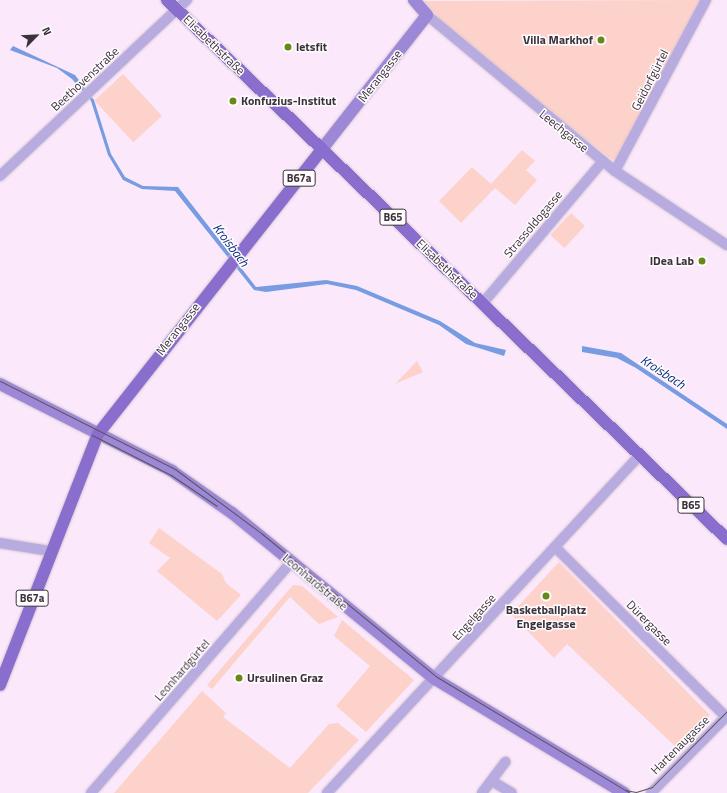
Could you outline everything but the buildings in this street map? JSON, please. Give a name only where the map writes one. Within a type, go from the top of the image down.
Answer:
[{"type":"main road","name":"Elisabethstraße","points":[[167,0],[483,303],[639,456],[727,539]]},
{"type":"main road","name":"Leechgasse","points":[[414,0],[427,15]]},
{"type":"main road","name":"Merangasse","points":[[0,685],[50,551],[98,434],[231,261],[322,149],[427,15]]},
{"type":"main road","name":"Leonhardstraße","points":[[0,384],[172,471],[292,562],[435,679],[624,793]]},
{"type":"street","name":"Beethovenstraße","points":[[0,176],[187,0]]},
{"type":"street","name":"Geidorfgürtel","points":[[615,171],[706,0]]},
{"type":"street","name":"Leechgasse","points":[[427,15],[603,162],[727,245]]},
{"type":"street","name":"Strassoldogasse","points":[[483,303],[603,162]]},
{"type":"street","name":"Engelgasse","points":[[327,793],[435,679],[639,456]]},
{"type":"street","points":[[0,543],[50,551]]},
{"type":"street","name":"Dürergasse","points":[[555,547],[726,716]]},
{"type":"street","name":"Leonhardgürtel","points":[[91,793],[292,562]]},
{"type":"street","name":"Hartenaugasse","points":[[651,793],[726,716]]},
{"type":"street","points":[[482,793],[505,762]]},
{"type":"street","points":[[492,780],[512,793]]},
{"type":"shaded area","points":[[706,0],[623,162],[611,159],[491,65],[445,25],[424,1]]},
{"type":"shaded area","points":[[123,74],[162,116],[133,142],[94,101]]},
{"type":"shaded area","points":[[522,150],[535,161],[526,170],[537,180],[515,205],[495,188],[461,223],[439,201],[472,167],[491,184]]},
{"type":"shaded area","points":[[571,213],[585,226],[564,248],[551,235]]},
{"type":"shaded area","points":[[417,361],[423,372],[395,384]]},
{"type":"shaded area","points":[[159,528],[222,574],[226,583],[241,595],[217,621],[157,571],[170,558],[149,543]]},
{"type":"shaded area","points":[[559,562],[710,715],[677,748],[567,644],[554,658],[511,614]]},
{"type":"shaded area","points":[[293,585],[302,586],[338,617],[319,624],[290,597],[212,689],[207,685]]},
{"type":"shaded area","points":[[342,620],[414,680],[366,732],[336,706],[370,666],[334,636]]},
{"type":"shaded area","points":[[202,691],[226,713],[223,717],[290,768],[329,724],[338,723],[359,740],[308,793],[114,793]]},
{"type":"water","name":"Kroisbach","points":[[13,46],[75,75],[94,100],[111,154],[125,177],[143,186],[178,187],[256,287],[326,280],[357,286],[440,321],[475,343],[506,350],[504,356],[466,344],[439,325],[356,290],[327,284],[266,292],[254,290],[175,191],[142,189],[123,180],[108,155],[91,101],[72,79],[57,68],[10,50]]},
{"type":"water","name":"Kroisbach","points":[[582,346],[621,353],[727,424],[727,429],[636,368],[617,358],[582,352]]},
{"type":"tram line","points":[[0,381],[175,469],[261,533],[437,677],[630,793]]},
{"type":"tram line","points":[[92,435],[171,475],[217,506]]},
{"type":"tram line","points":[[625,790],[636,792],[652,787],[727,711]]},
{"type":"place","name":"Villa Markhof","points":[[601,40]]},
{"type":"place","name":"letsfit","points":[[288,47]]},
{"type":"place","name":"Konfuzius-Institut","points":[[233,101]]},
{"type":"place","name":"IDea Lab","points":[[702,261]]},
{"type":"place","name":"Basketballplatz Engelgasse","points":[[546,596]]},
{"type":"place","name":"Ursulinen Graz","points":[[239,678]]}]
